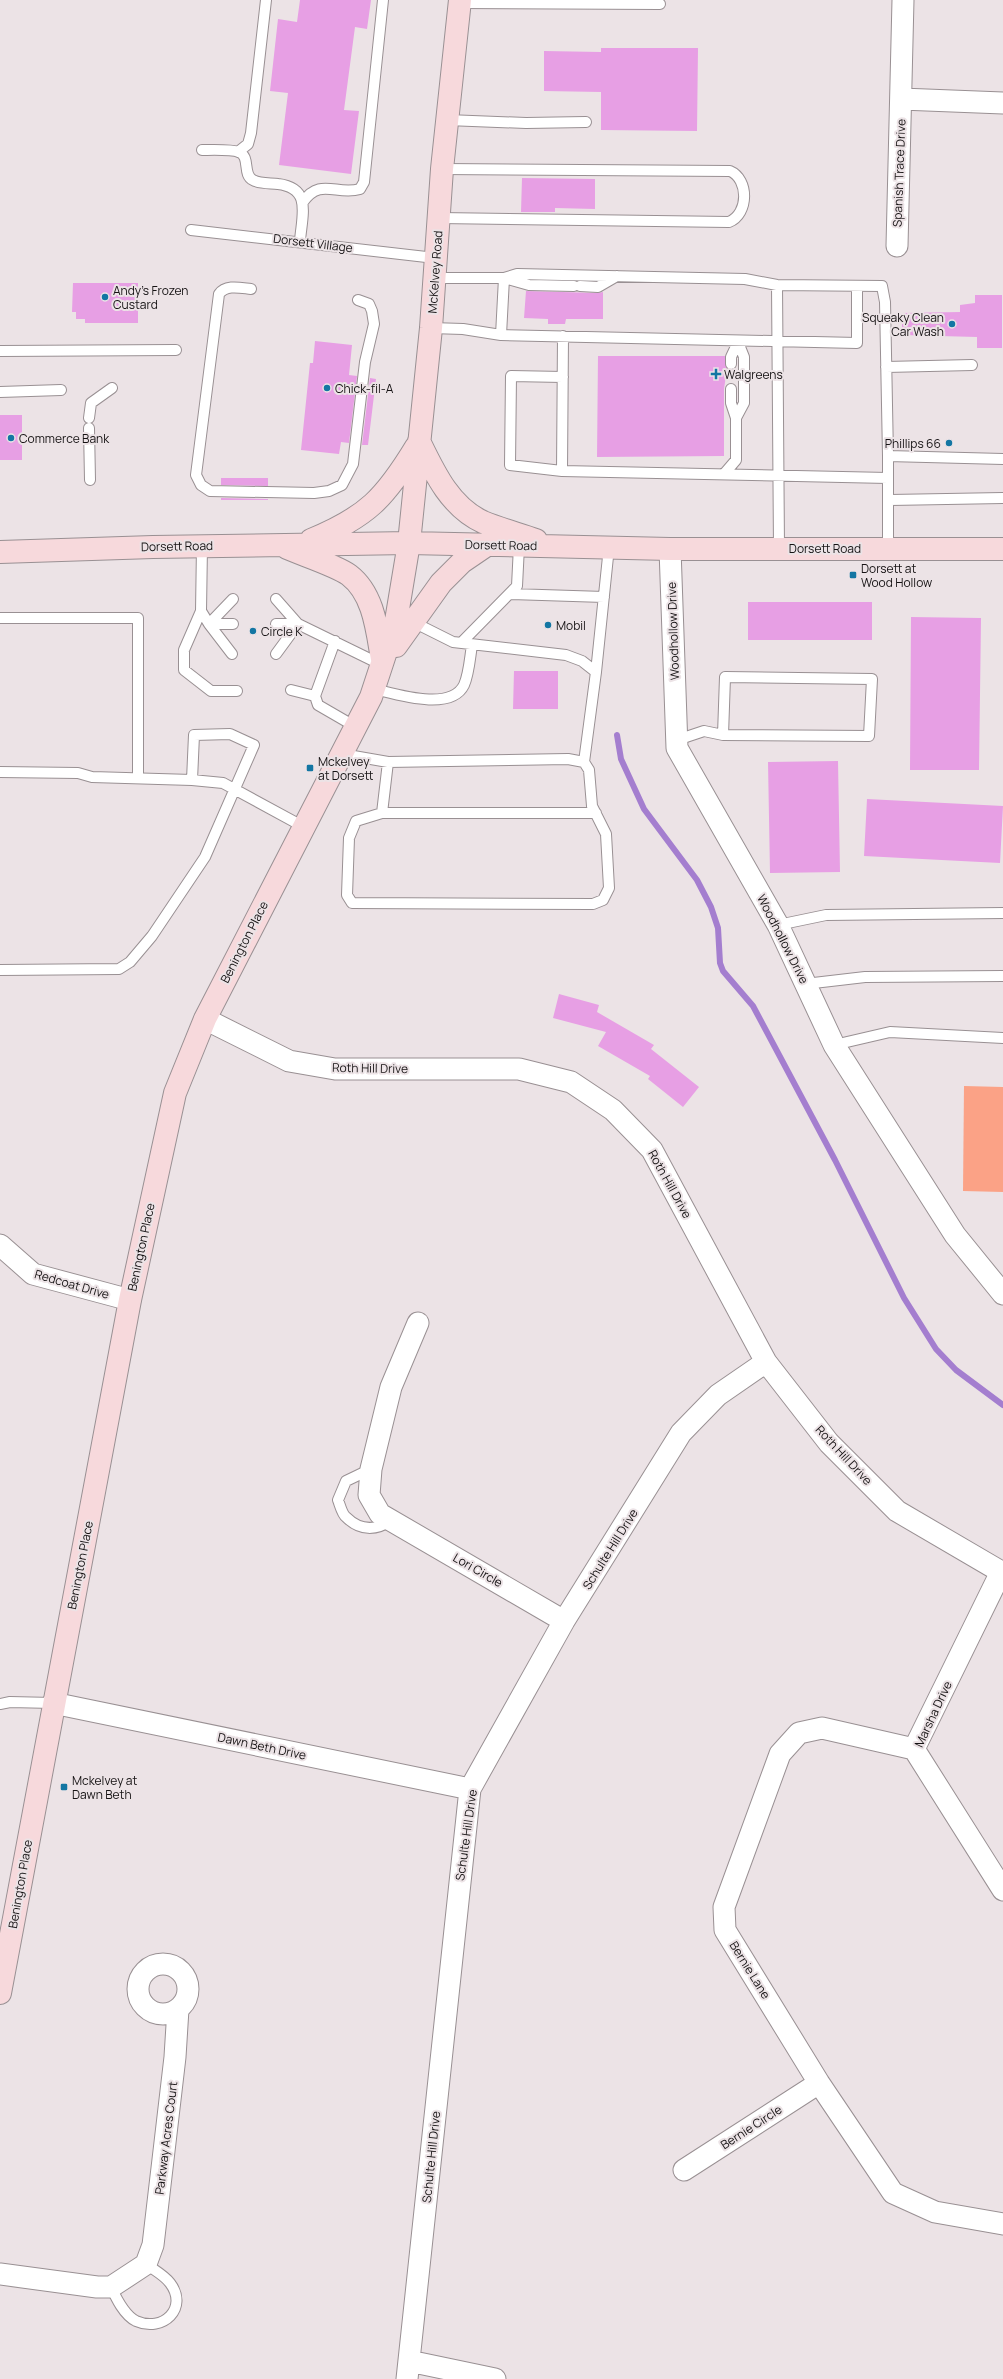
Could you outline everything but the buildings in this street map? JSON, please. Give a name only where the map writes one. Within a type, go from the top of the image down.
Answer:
[{"type":"main road","name":"McKelvey Road","points":[[409,543],[431,328],[442,169],[460,2]]},
{"type":"main road","points":[[291,545],[343,527],[376,502],[398,476],[419,441]]},
{"type":"main road","points":[[419,441],[436,477],[453,499],[482,521],[554,546]]},
{"type":"main road","name":"Dorsett Road","points":[[0,552],[202,546],[409,543],[670,549],[1003,549]]},
{"type":"main road","name":"Benington Place","points":[[0,1992],[53,1703],[130,1300],[175,1093],[205,1019],[356,727],[374,689],[383,666],[396,621],[409,543]]},
{"type":"main road","points":[[291,545],[349,575],[366,594],[376,621],[383,666]]},
{"type":"main road","points":[[383,666],[411,621],[441,583],[462,562],[487,545]]},
{"type":"street","name":"Spanish Trace Drive","points":[[897,246],[903,0]]},
{"type":"street","points":[[901,99],[1003,103]]},
{"type":"street","name":"Woodhollow Drive","points":[[670,549],[677,748],[778,925],[834,1045],[955,1235],[1003,1294]]},
{"type":"street","name":"Roth Hill Drive","points":[[205,1019],[289,1061],[335,1069],[519,1069],[571,1082],[613,1110],[652,1150],[766,1362],[829,1443],[897,1511],[1002,1572]]},
{"type":"street","name":"Redcoat Drive","points":[[0,1245],[33,1274],[130,1300]]},
{"type":"street","name":"Lori Circle","points":[[418,1323],[391,1387],[371,1469],[369,1495],[380,1514],[564,1621]]},
{"type":"street","name":"Schulte Hill Drive","points":[[408,2370],[470,1790],[564,1621],[681,1433],[718,1395],[766,1362]]},
{"type":"street","name":"Marsha Drive","points":[[1002,1572],[914,1749],[1003,1890]]},
{"type":"street","name":"Dawn Beth Drive","points":[[53,1703],[470,1790]]},
{"type":"street","name":"Bernie Lane","points":[[914,1749],[822,1728],[799,1733],[780,1754],[724,1907],[725,1930],[819,2083],[893,2193],[936,2212],[1003,2224]]},
{"type":"street","name":"Parkway Acres Court","points":[[146,2264],[153,2245],[176,2057],[178,2009]]},
{"type":"street","name":"Bernie Circle","points":[[684,2170],[819,2083]]},
{"type":"street","points":[[0,2274],[97,2288],[111,2287],[146,2264]]},
{"type":"street","points":[[408,2370],[495,2379]]},
{"type":"lane","points":[[238,152],[248,144],[251,133],[266,0]]},
{"type":"lane","points":[[303,202],[309,193],[319,188],[351,191],[360,189],[364,182],[383,0]]},
{"type":"lane","points":[[460,2],[660,4]]},
{"type":"lane","points":[[447,120],[526,123],[586,122]]},
{"type":"lane","points":[[202,150],[238,152],[244,157],[248,175],[253,180],[288,185],[299,191],[303,202],[300,242]]},
{"type":"lane","points":[[439,218],[729,222],[736,219],[742,213],[744,203],[742,182],[737,174],[730,170],[442,169]]},
{"type":"lane","name":"Dorsett Village","points":[[191,230],[300,242],[435,268],[504,278]]},
{"type":"lane","points":[[504,278],[517,274],[617,276],[745,279],[778,284],[857,287],[882,286],[885,302],[888,478],[890,500],[888,548]]},
{"type":"lane","points":[[504,278],[529,286],[598,287],[617,276]]},
{"type":"lane","points":[[501,335],[504,278]]},
{"type":"lane","points":[[778,284],[779,548]]},
{"type":"lane","points":[[251,289],[234,287],[224,289],[219,294],[196,475],[201,485],[210,491],[314,493],[329,491],[342,485],[349,476],[353,464],[365,362],[374,324],[372,311],[369,304],[358,300]]},
{"type":"lane","points":[[431,328],[463,329],[501,335],[778,343],[858,343],[857,287]]},
{"type":"lane","points":[[562,471],[563,336]]},
{"type":"lane","points":[[731,364],[731,357],[738,342]]},
{"type":"lane","points":[[736,418],[744,403],[744,357],[738,342]]},
{"type":"lane","points":[[0,351],[176,350]]},
{"type":"lane","points":[[886,367],[972,365]]},
{"type":"lane","points":[[563,377],[511,376],[510,465],[562,471],[724,474],[778,477],[888,478]]},
{"type":"lane","points":[[90,480],[89,423],[91,403],[112,388]]},
{"type":"lane","points":[[724,474],[736,460],[736,418],[731,403],[731,389]]},
{"type":"lane","points":[[0,392],[61,390]]},
{"type":"lane","points":[[888,456],[1003,460]]},
{"type":"lane","points":[[890,500],[1003,498]]},
{"type":"lane","points":[[202,546],[201,611],[184,650],[184,670],[211,691],[237,691]]},
{"type":"lane","points":[[461,644],[511,594],[519,582],[519,546]]},
{"type":"lane","points":[[596,813],[382,813],[356,821],[349,838],[347,895],[352,903],[593,904],[603,900],[609,888],[606,834],[596,813],[592,806],[589,770],[584,762],[596,672],[609,548]]},
{"type":"lane","points":[[511,594],[604,597]]},
{"type":"lane","points":[[209,624],[233,599]]},
{"type":"lane","points":[[276,599],[298,624],[383,666]]},
{"type":"lane","points":[[201,611],[232,654]]},
{"type":"lane","points":[[0,618],[138,618],[138,778]]},
{"type":"lane","points":[[411,621],[461,644],[566,655],[582,661],[596,672]]},
{"type":"lane","points":[[209,624],[233,624]]},
{"type":"lane","points":[[276,624],[298,624]]},
{"type":"lane","points":[[276,654],[298,624]]},
{"type":"lane","points":[[335,641],[315,696],[318,705],[356,727]]},
{"type":"lane","points":[[374,689],[412,699],[444,699],[456,694],[464,685],[472,645]]},
{"type":"lane","points":[[677,740],[704,731],[723,735],[869,736],[872,680],[725,677],[723,735]]},
{"type":"lane","points":[[291,690],[315,696]]},
{"type":"lane","points":[[0,970],[119,969],[130,962],[152,936],[205,857],[254,745],[230,734],[194,735],[192,780]]},
{"type":"lane","points":[[342,754],[388,762],[568,759],[584,762]]},
{"type":"lane","points":[[382,813],[388,762]]},
{"type":"lane","points":[[0,772],[78,773],[92,777],[192,780],[222,784],[304,827]]},
{"type":"lane","points":[[778,925],[826,916],[1003,913]]},
{"type":"lane","points":[[805,984],[865,977],[1003,976]]},
{"type":"lane","points":[[834,1045],[890,1032],[1003,1038]]},
{"type":"lane","points":[[371,1469],[346,1481],[338,1500],[345,1517],[362,1528],[380,1528],[392,1520]]},
{"type":"lane","points":[[0,1704],[10,1702],[53,1703]]},
{"type":"lane","points":[[111,2287],[118,2303],[136,2321],[157,2324],[169,2319],[175,2309],[175,2290],[169,2281],[146,2264]]},
{"type":"shaded area","points":[[964,1086],[1003,1087],[1003,1192],[963,1191]]},
{"type":"waterway","points":[[617,735],[621,759],[644,809],[697,880],[711,907],[718,928],[720,963],[723,971],[753,1006],[835,1160],[904,1298],[936,1349],[956,1370],[1003,1405]]},
{"type":"place","name":"Andy's Frozen Custard","points":[[105,297]]},
{"type":"place","name":"Squeaky Clean Car Wash","points":[[952,324]]},
{"type":"place","name":"Walgreens","points":[[716,374]]},
{"type":"place","name":"Chick-fil-A","points":[[327,388]]},
{"type":"place","name":"Commerce Bank","points":[[11,438]]},
{"type":"place","name":"Phillips 66","points":[[949,443]]},
{"type":"place","name":"Dorsett at Wood Hollow","points":[[853,575]]},
{"type":"place","name":"Mobil","points":[[548,625]]},
{"type":"place","name":"Circle K","points":[[253,631]]},
{"type":"place","name":"Mckelvey at Dorsett","points":[[310,768]]},
{"type":"place","name":"Mckelvey at Dawn Beth","points":[[64,1787]]}]
